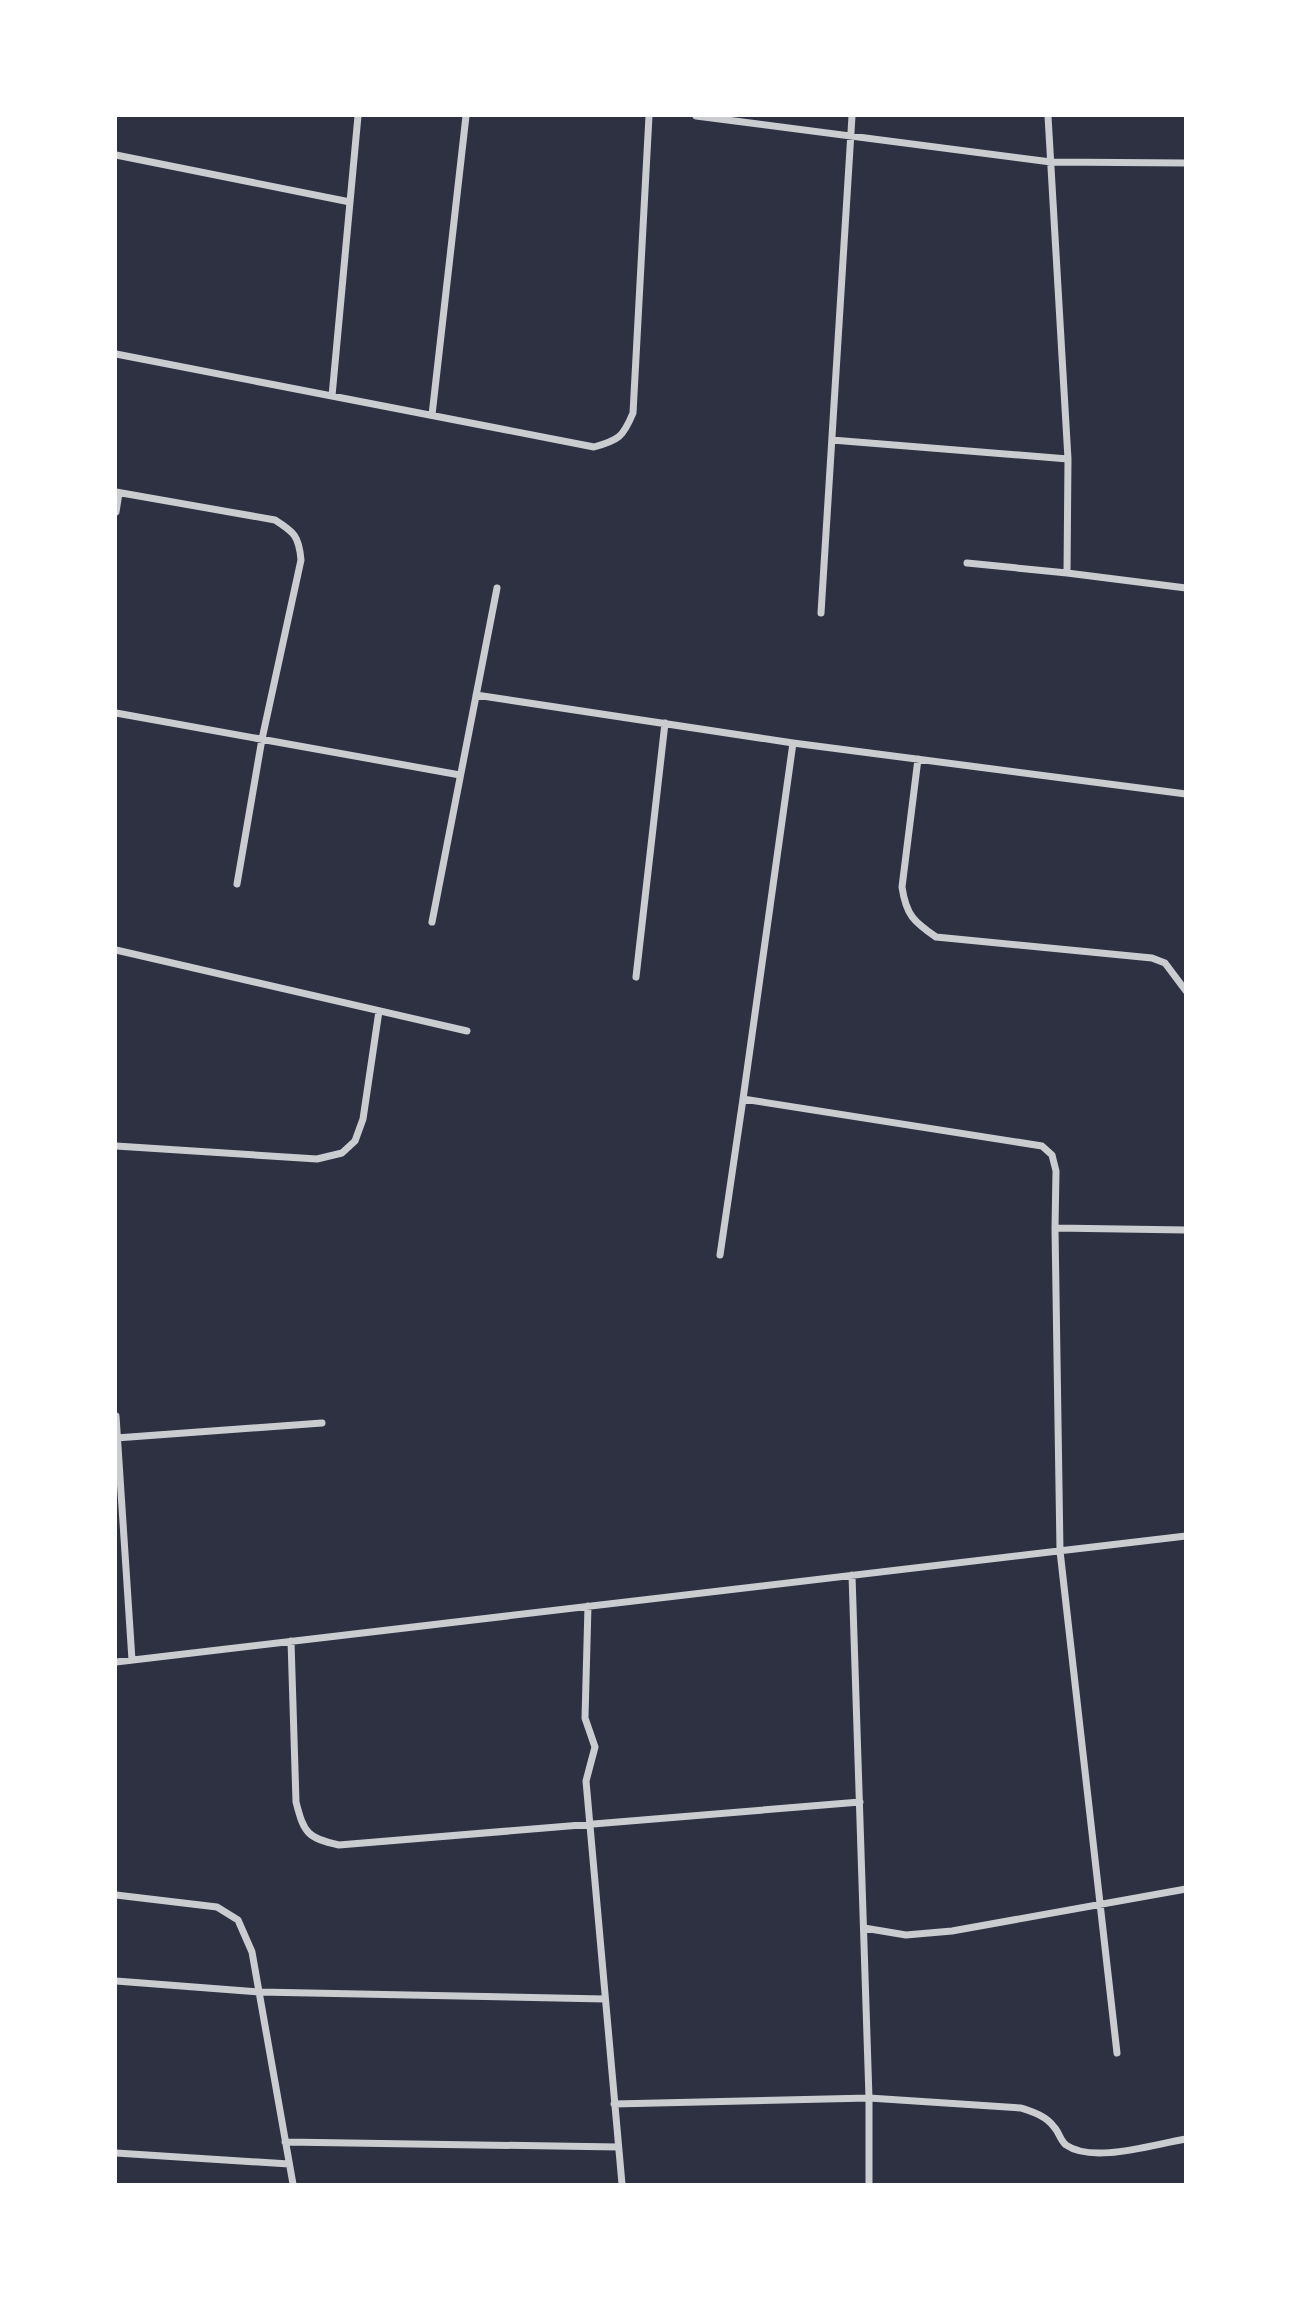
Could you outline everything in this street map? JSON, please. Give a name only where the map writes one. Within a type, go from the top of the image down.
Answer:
[{"type":"street","points":[[332,396],[358,116]]},
{"type":"street","points":[[432,415],[466,116]]},
{"type":"street","points":[[116,354],[594,447],[609,443],[624,434],[633,413],[649,116]]},
{"type":"street","points":[[696,116],[1051,162],[1185,163]]},
{"type":"street","points":[[821,612],[852,116]]},
{"type":"street","points":[[1048,116],[1068,459],[1067,573]]},
{"type":"street","points":[[116,155],[350,202]]},
{"type":"street","points":[[832,440],[1068,459]]},
{"type":"street","points":[[116,512],[117,492],[275,520],[292,530],[300,544],[301,560],[262,739],[237,884]]},
{"type":"street","points":[[967,563],[1185,588]]},
{"type":"street","points":[[432,922],[497,588]]},
{"type":"street","points":[[476,695],[793,743],[1185,794]]},
{"type":"street","points":[[116,713],[460,775]]},
{"type":"street","points":[[636,977],[665,723]]},
{"type":"street","points":[[720,1255],[793,743]]},
{"type":"street","points":[[918,759],[902,887],[905,907],[918,925],[936,937],[1152,958],[1165,963],[1185,991]]},
{"type":"street","points":[[116,950],[467,1031]]},
{"type":"street","points":[[116,1146],[317,1158],[342,1153],[355,1141],[363,1119],[379,1011]]},
{"type":"street","points":[[743,1099],[1042,1146],[1052,1155],[1056,1171],[1060,1551],[1117,2053]]},
{"type":"street","points":[[1055,1228],[1185,1230]]},
{"type":"street","points":[[116,1416],[132,1660]]},
{"type":"street","points":[[116,1438],[322,1423]]},
{"type":"street","points":[[116,1662],[1185,1536]]},
{"type":"street","points":[[852,1575],[869,2098],[869,2185]]},
{"type":"street","points":[[588,1606],[585,1718],[595,1747],[586,1781],[622,2185]]},
{"type":"street","points":[[291,1642],[296,1802],[302,1825],[316,1840],[339,1844],[860,1802]]},
{"type":"street","points":[[864,1928],[906,1935],[952,1931],[1185,1889]]},
{"type":"street","points":[[116,1895],[217,1907],[238,1920],[252,1952],[293,2185]]},
{"type":"street","points":[[116,1981],[259,1992],[605,1999]]},
{"type":"street","points":[[614,2104],[869,2098],[1021,2108],[1041,2115],[1054,2126],[1063,2143],[1079,2152],[1103,2153],[1185,2139]]},
{"type":"street","points":[[285,2142],[618,2147]]},
{"type":"street","points":[[116,2153],[289,2164]]}]
